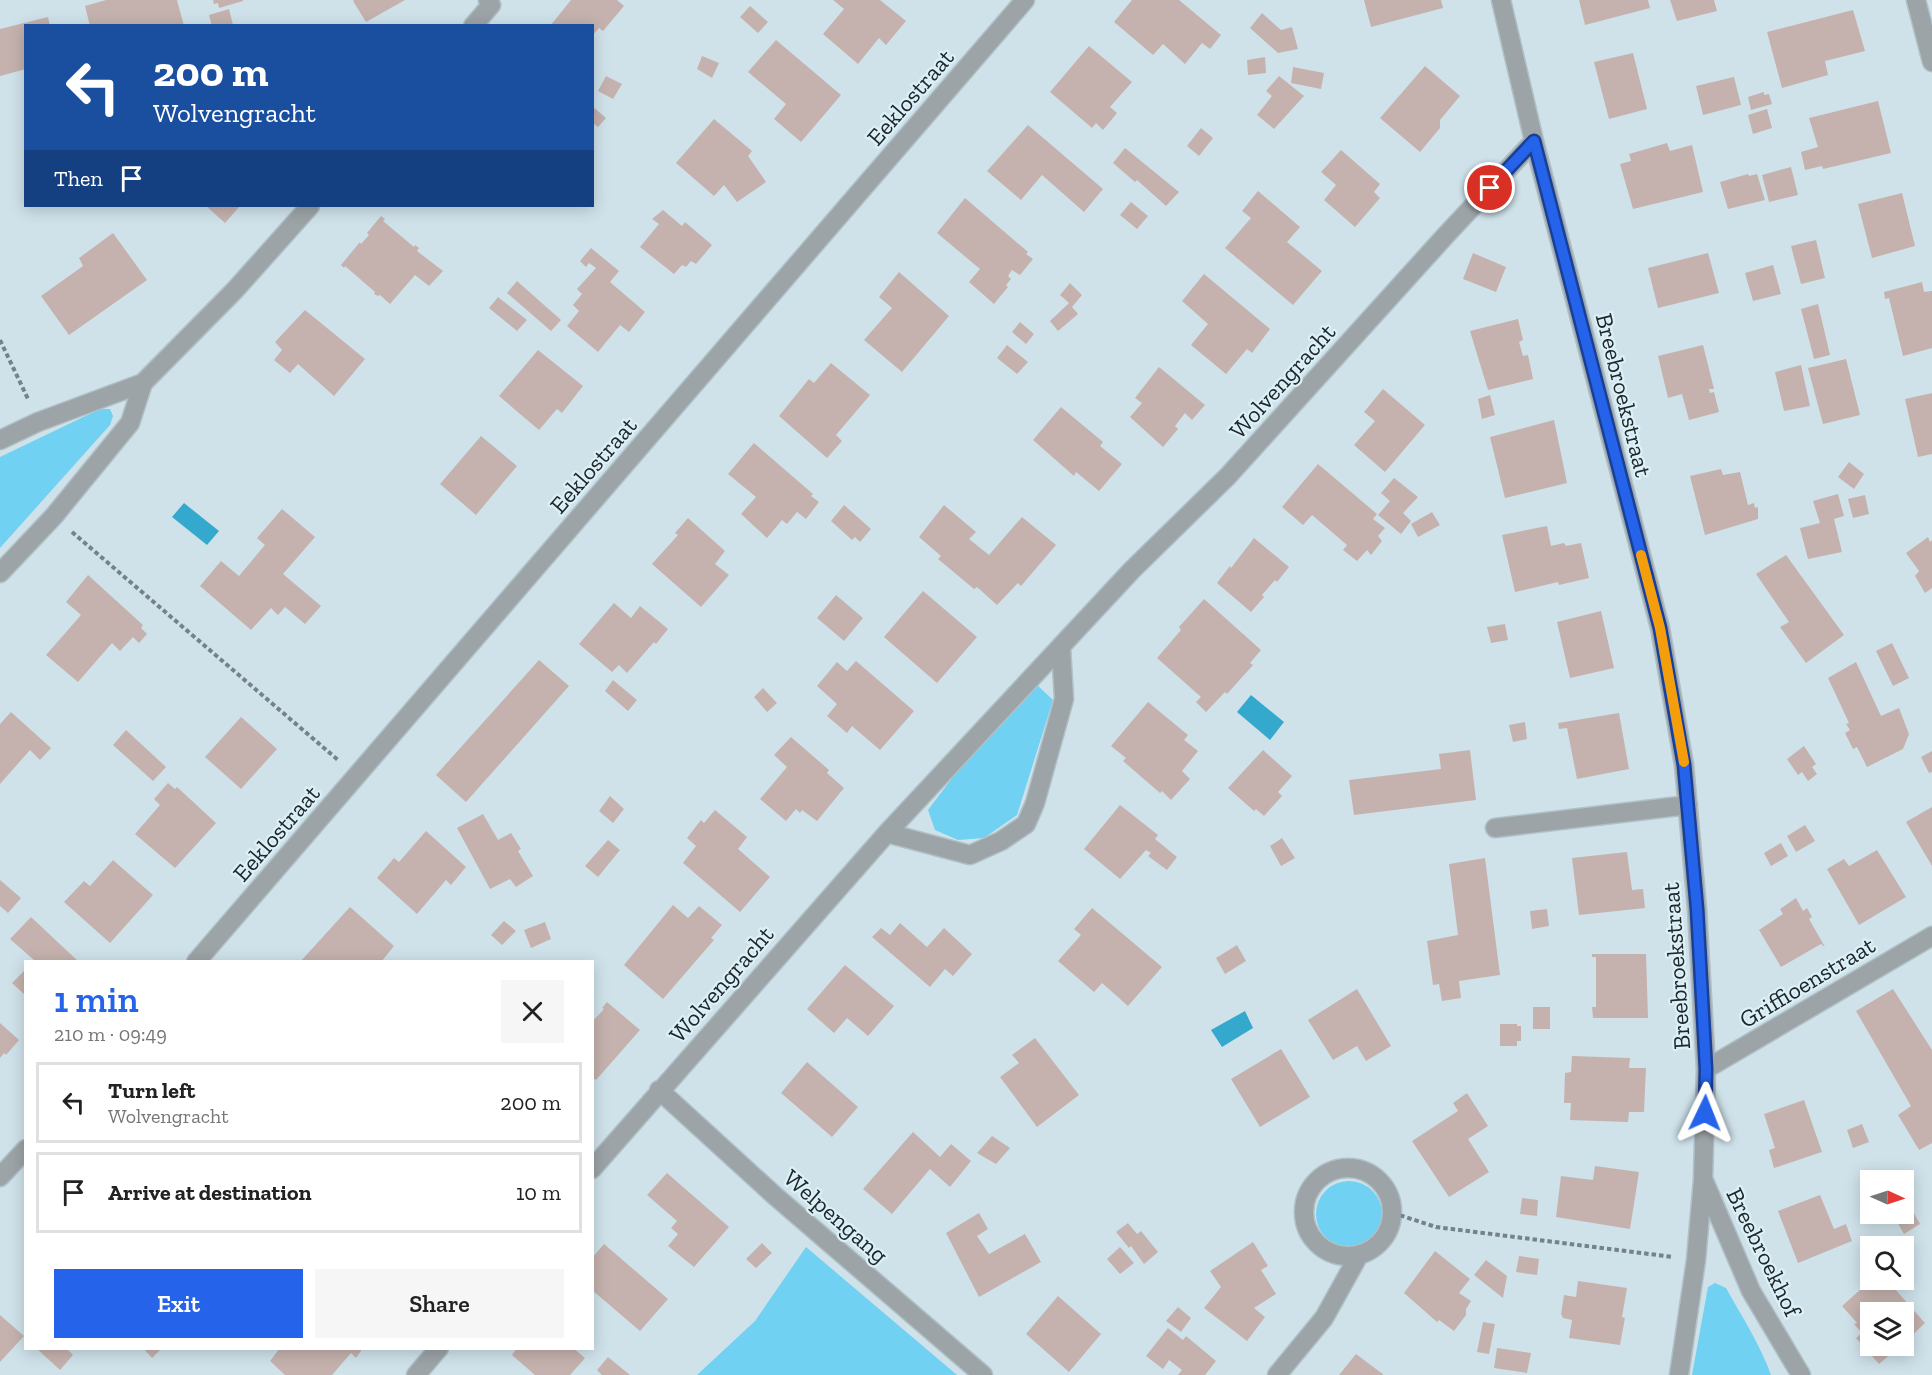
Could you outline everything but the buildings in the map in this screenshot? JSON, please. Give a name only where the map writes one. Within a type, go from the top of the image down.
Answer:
[{"type":"street","name":"Eeklostraat","points":[[198,960],[1025,0]]},
{"type":"street","name":"Breebroekstraat","points":[[1501,0],[1534,141],[1660,628],[1684,765],[1697,909],[1706,1069],[1703,1180],[1696,1260],[1679,1375]]},
{"type":"street","points":[[1916,0],[1932,62]]},
{"type":"street","points":[[474,24],[492,2]]},
{"type":"street","name":"Wolvengracht","points":[[594,1166],[887,833],[1132,570],[1228,476],[1534,141]]},
{"type":"street","points":[[0,440],[38,422],[142,383],[235,290],[309,207]]},
{"type":"street","points":[[0,573],[54,516],[130,423],[142,383]]},
{"type":"street","points":[[887,833],[970,855],[1001,841],[1026,824],[1035,803],[1064,699],[1061,648]]},
{"type":"street","points":[[1495,828],[1688,805]]},
{"type":"street","name":"Griffioenstraat","points":[[1706,1069],[1932,936]]},
{"type":"street","name":"Welpengang","points":[[659,1090],[774,1196],[983,1375]]},
{"type":"street","points":[[0,1177],[24,1151]]},
{"type":"street","points":[[1345,1167],[1360,1169],[1373,1175],[1384,1185],[1391,1199],[1393,1213],[1390,1227],[1383,1240],[1372,1250],[1359,1256],[1344,1257],[1330,1253],[1318,1245],[1309,1233],[1304,1220],[1304,1204],[1309,1190],[1318,1179],[1330,1171],[1345,1167]]},
{"type":"street","name":"Breebroekhof","points":[[1703,1180],[1751,1291],[1801,1375]]},
{"type":"street","points":[[1277,1375],[1324,1318],[1359,1256]]},
{"type":"street","points":[[416,1375],[437,1350]]},
{"type":"path","points":[[0,340],[38,422]]},
{"type":"path","points":[[54,516],[357,776]]},
{"type":"path","points":[[1393,1213],[1436,1227],[1696,1260]]},
{"type":"shaded area","points":[[100,409],[110,409],[113,416],[110,425],[0,548],[0,457]]},
{"type":"shaded area","points":[[184,503],[219,531],[207,545],[172,517]]},
{"type":"shaded area","points":[[1037,685],[1053,700],[1017,815],[984,838],[958,840],[935,830],[928,810],[974,749]]},
{"type":"shaded area","points":[[1251,695],[1284,722],[1270,740],[1237,712]]},
{"type":"shaded area","points":[[1245,1011],[1253,1028],[1222,1047],[1211,1030]]},
{"type":"shaded area","points":[[1349,1181],[1362,1184],[1372,1191],[1379,1201],[1382,1214],[1379,1227],[1372,1237],[1362,1244],[1349,1247],[1336,1244],[1326,1237],[1319,1227],[1316,1214],[1319,1201],[1326,1191],[1336,1184]]},
{"type":"shaded area","points":[[806,1247],[957,1375],[697,1375],[755,1321]]},
{"type":"shaded area","points":[[1715,1283],[1726,1288],[1756,1341],[1771,1375],[1692,1375],[1708,1287]]},
{"type":"slow traffic","points":[[1641,555],[1660,628],[1684,762]]},
{"type":"route","points":[[1490,188],[1534,141],[1660,628],[1684,765],[1697,909],[1706,1069],[1705,1113]]}]
